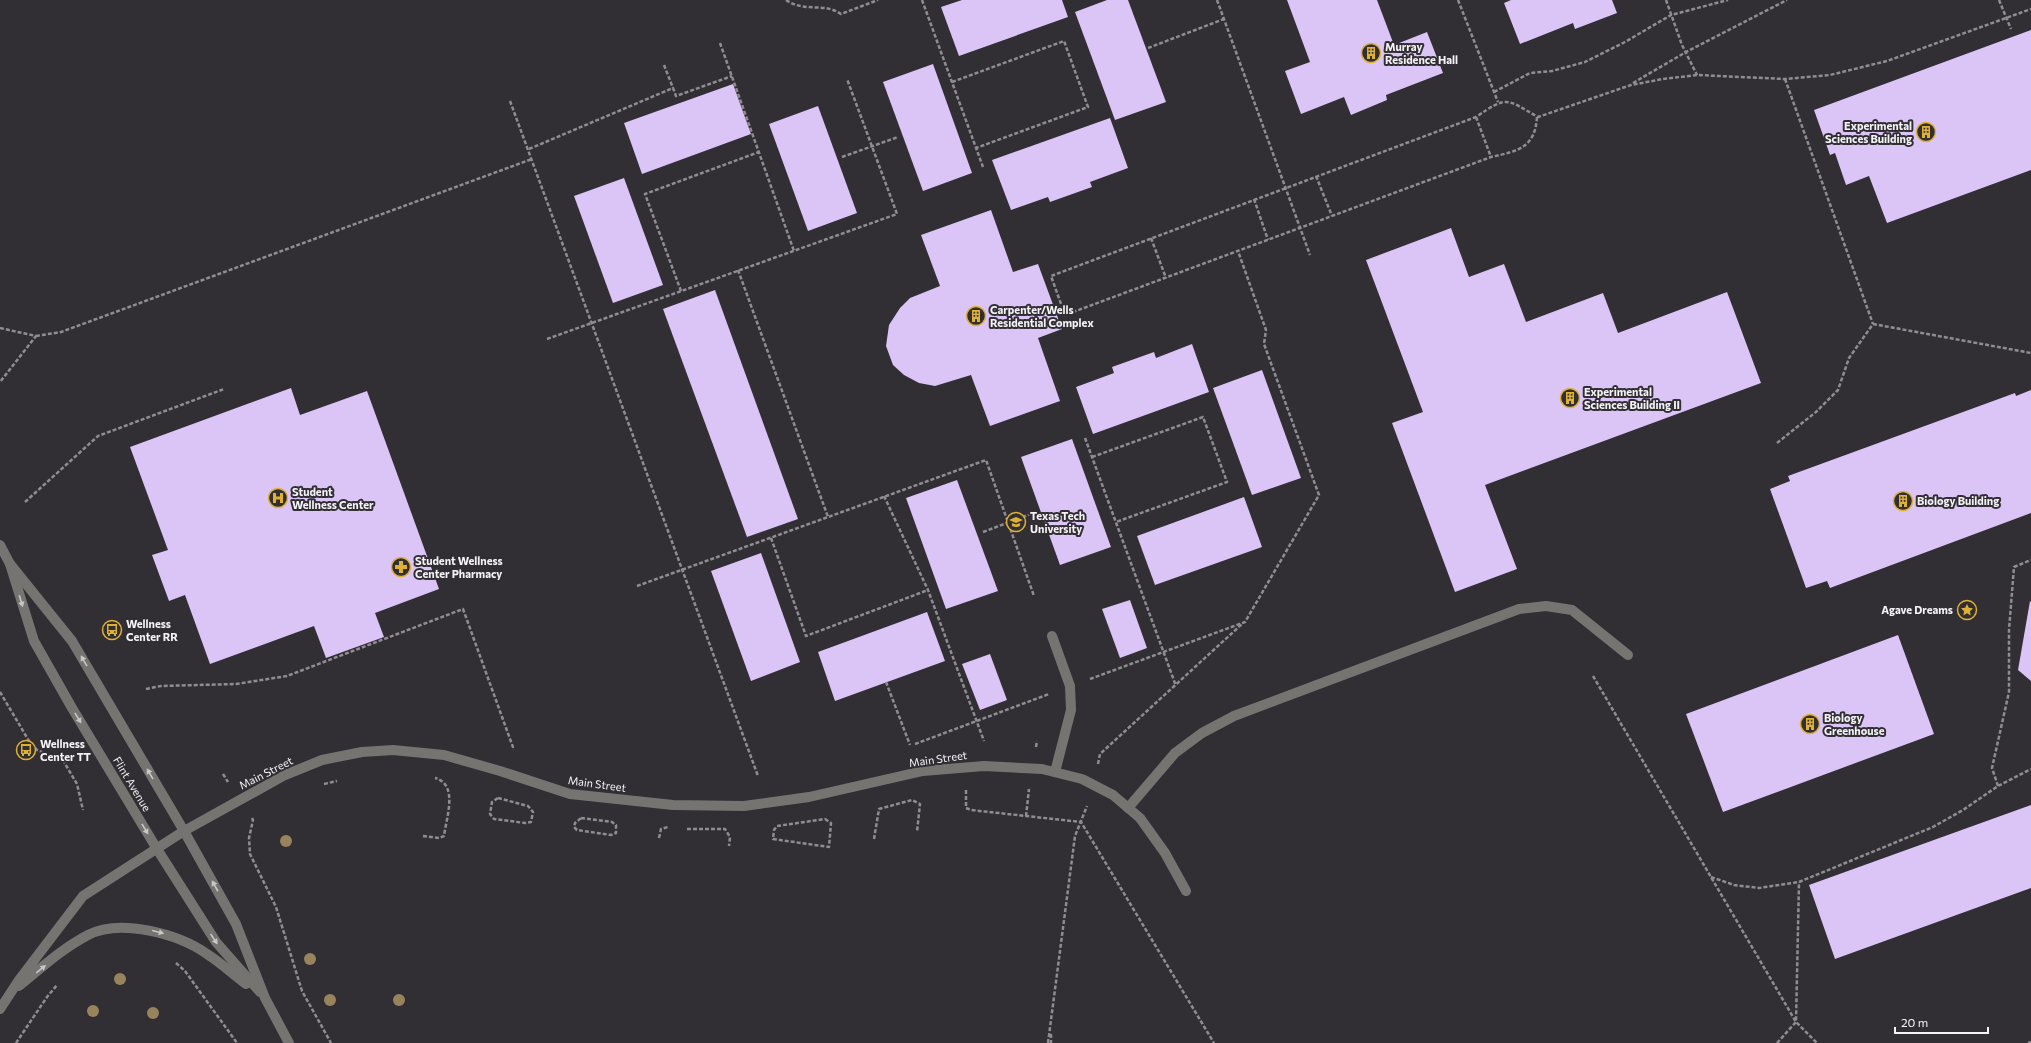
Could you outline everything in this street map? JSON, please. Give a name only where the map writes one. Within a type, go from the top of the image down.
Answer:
[{"type":"street","name":"Flint Avenue","points":[[0,545],[10,564],[34,641],[157,849],[216,942],[265,998]]},
{"type":"street","name":"Flint Avenue","points":[[10,564],[72,641],[184,831],[236,924],[265,998],[289,1043]]},
{"type":"street","points":[[1128,808],[1175,753],[1202,733],[1234,716],[1519,609],[1546,606],[1572,610],[1628,655]]},
{"type":"street","points":[[1052,636],[1070,686],[1071,710],[1055,772]]},
{"type":"street","name":"Main Street","points":[[0,1009],[83,896],[114,874],[157,849],[184,831],[285,775],[322,760],[362,752],[393,750],[444,755],[500,771],[570,794],[673,805],[744,806],[810,797],[923,771],[984,766],[1032,768],[1082,779],[1113,794],[1140,818],[1165,853],[1186,890]]},
{"type":"street","points":[[10,994],[60,953],[89,934],[111,928],[138,928],[164,933],[206,953],[265,998]]},
{"type":"path","points":[[786,0],[796,6],[834,9],[841,14],[878,0]]},
{"type":"path","points":[[922,0],[984,168]]},
{"type":"path","points":[[1216,0],[1310,255]]},
{"type":"path","points":[[1458,0],[1498,102]]},
{"type":"path","points":[[1666,0],[1686,52],[1697,74]]},
{"type":"path","points":[[1494,92],[1530,73],[1552,71],[1585,62],[1606,53],[1671,15],[1728,0]]},
{"type":"path","points":[[1631,85],[1686,52],[1787,0]]},
{"type":"path","points":[[1999,0],[2011,30]]},
{"type":"path","points":[[1537,117],[1631,85],[1697,74],[1785,79],[1830,75],[1887,62],[2031,9]]},
{"type":"path","points":[[1148,48],[1224,19]]},
{"type":"path","points":[[952,82],[1064,42],[1088,108],[976,148]]},
{"type":"path","points":[[720,43],[794,251]]},
{"type":"path","points":[[664,65],[676,96],[732,76]]},
{"type":"path","points":[[547,339],[897,214],[847,79]]},
{"type":"path","points":[[1785,79],[1873,324]]},
{"type":"path","points":[[528,149],[673,88]]},
{"type":"path","points":[[1506,100],[1514,103],[1537,117],[1536,125],[1529,143],[1513,152],[1491,157],[1065,315],[1051,276],[1476,117],[1498,102],[1506,100]]},
{"type":"path","points":[[510,101],[758,776]]},
{"type":"path","points":[[1476,117],[1491,157]]},
{"type":"path","points":[[842,157],[898,137]]},
{"type":"path","points":[[681,291],[645,194],[759,152]]},
{"type":"path","points":[[0,328],[36,336],[62,332],[532,159]]},
{"type":"path","points":[[1316,176],[1332,216]]},
{"type":"path","points":[[1254,199],[1268,240]]},
{"type":"path","points":[[1151,238],[1166,278]]},
{"type":"path","points":[[915,744],[976,720],[1245,622],[1319,495],[1264,344],[1266,330],[1238,251]]},
{"type":"path","points":[[738,270],[828,517]]},
{"type":"path","points":[[1873,324],[2031,354]]},
{"type":"path","points":[[1777,443],[1816,412],[1838,390],[1849,358],[1873,324]]},
{"type":"path","points":[[0,382],[36,336]]},
{"type":"path","points":[[26,502],[98,436],[224,389]]},
{"type":"path","points":[[1092,457],[1203,417],[1227,482],[1116,522]]},
{"type":"path","points":[[1085,438],[1176,686]]},
{"type":"path","points":[[637,586],[986,460],[1034,596]]},
{"type":"path","points":[[884,496],[928,590],[984,741]]},
{"type":"path","points":[[983,532],[1036,512]]},
{"type":"path","points":[[771,538],[806,636],[928,590]]},
{"type":"path","points":[[1998,786],[1992,768],[2009,692],[2009,630],[2014,567],[2031,560]]},
{"type":"path","points":[[146,690],[161,686],[236,684],[287,676],[463,609],[514,750]]},
{"type":"path","points":[[1593,676],[1796,1022],[1817,1043]]},
{"type":"path","points":[[886,682],[910,745]]},
{"type":"path","points":[[0,692],[29,741],[37,750],[64,762],[77,784],[83,810]]},
{"type":"path","points":[[968,767],[966,808],[1081,822],[1214,1043]]},
{"type":"path","points":[[1711,877],[1734,885],[1759,888],[1799,882],[1933,827],[1963,810],[1998,786],[2031,768]]},
{"type":"path","points":[[223,774],[253,820]]},
{"type":"path","points":[[423,836],[439,838],[444,836],[449,791],[445,783],[432,777]]},
{"type":"path","points":[[322,785],[338,781]]},
{"type":"path","points":[[498,798],[528,806],[533,812],[531,822],[525,823],[494,819],[490,814],[492,802],[498,798]]},
{"type":"path","points":[[874,839],[879,809],[912,800],[920,804],[917,832]]},
{"type":"path","points":[[259,816],[253,820],[249,838],[250,854],[276,907],[302,991],[330,1043]]},
{"type":"path","points":[[581,818],[612,822],[616,825],[616,833],[611,835],[577,830],[574,827],[575,823],[581,818]]},
{"type":"path","points":[[825,819],[831,823],[832,826],[829,847],[773,839],[774,830],[781,825],[825,819]]},
{"type":"path","points":[[658,838],[661,829],[673,828]]},
{"type":"path","points":[[680,828],[725,830],[730,836],[729,846]]},
{"type":"path","points":[[1777,1043],[1796,1022],[1799,882]]},
{"type":"path","points":[[175,962],[185,971],[237,1043]]},
{"type":"path","points":[[16,1043],[47,997],[61,981]]},
{"type":"path","points":[[1050,1029],[1051,1043]]},
{"type":"building","points":[[962,0],[1062,0],[1068,17],[959,56],[941,7]]},
{"type":"building","points":[[1107,0],[1128,0],[1166,102],[1115,120],[1075,12]]},
{"type":"building","name":"Murray Residence Hall","points":[[1287,0],[1377,0],[1394,45],[1427,32],[1443,73],[1386,95],[1387,100],[1351,115],[1344,97],[1301,114],[1285,71],[1310,62]]},
{"type":"building","points":[[1511,0],[1612,0],[1617,13],[1575,29],[1573,23],[1520,44],[1504,3]]},
{"type":"building","name":"Experimental Sciences Building","points":[[2031,30],[2031,170],[1887,223],[1869,176],[1846,185],[1835,153],[1830,155],[1814,110]]},
{"type":"building","points":[[933,64],[972,173],[923,191],[883,82]]},
{"type":"building","points":[[733,84],[751,134],[642,174],[624,123]]},
{"type":"building","points":[[818,106],[857,213],[808,231],[769,124]]},
{"type":"building","points":[[1110,118],[1128,168],[1090,182],[1092,187],[1050,202],[1048,197],[1011,210],[992,160]]},
{"type":"building","points":[[624,178],[663,285],[613,303],[574,196]]},
{"type":"building","name":"Carpenter/Wells Residential Complex","points":[[991,210],[1013,272],[1038,264],[1062,329],[1038,338],[1060,401],[990,426],[971,375],[935,386],[919,383],[904,375],[893,365],[886,346],[889,325],[900,308],[910,298],[940,286],[921,235]]},
{"type":"building","name":"Experimental Sciences Building II","points":[[1451,228],[1469,277],[1504,264],[1526,322],[1603,293],[1618,333],[1727,292],[1761,383],[1485,485],[1517,569],[1455,592],[1392,423],[1423,412],[1366,260]]},
{"type":"building","points":[[715,290],[798,519],[747,537],[663,309]]},
{"type":"building","points":[[1192,344],[1209,392],[1093,434],[1076,387],[1114,373],[1112,367],[1154,352],[1156,358]]},
{"type":"building","points":[[1262,370],[1301,478],[1252,495],[1213,388]]},
{"type":"building","name":"Student Wellness Center","points":[[291,388],[300,415],[367,391],[439,589],[375,613],[384,637],[326,658],[314,626],[210,664],[185,595],[169,601],[152,555],[168,550],[130,447]]},
{"type":"building","name":"Biology Building","points":[[2031,390],[2031,513],[1830,588],[1827,581],[1806,588],[1770,489],[1790,481],[1788,476],[2015,393],[2016,396]]},
{"type":"building","points":[[1072,439],[1111,547],[1060,565],[1021,457]]},
{"type":"building","points":[[957,480],[998,591],[946,609],[906,498]]},
{"type":"building","points":[[1244,497],[1262,547],[1155,585],[1137,536]]},
{"type":"building","points":[[761,553],[800,662],[751,681],[711,571]]},
{"type":"building","points":[[1130,600],[1147,648],[1120,658],[1102,609]]},
{"type":"building","points":[[2030,601],[2031,602],[2031,681],[2018,670]]},
{"type":"building","points":[[927,612],[945,661],[835,701],[818,652]]},
{"type":"building","name":"Biology Greenhouse","points":[[1898,635],[1934,734],[1723,812],[1686,714]]},
{"type":"building","points":[[990,654],[1007,700],[980,710],[962,664]]},
{"type":"building","points":[[2031,805],[2031,888],[1835,959],[1809,885]]},
{"type":"place","name":"Murray Residence Hall","points":[[1371,53]]},
{"type":"place","name":"Experimental Sciences Building","points":[[1926,132]]},
{"type":"place","name":"Carpenter/Wells Residential Complex","points":[[976,316]]},
{"type":"place","name":"Experimental Sciences Building II","points":[[1570,398]]},
{"type":"place","name":"Student Wellness Center","points":[[278,498]]},
{"type":"place","name":"Biology Building","points":[[1903,501]]},
{"type":"place","name":"Texas Tech University","points":[[1016,522]]},
{"type":"place","name":"Student Wellness Center Pharmacy","points":[[401,567]]},
{"type":"place","name":"Agave Dreams","points":[[1967,610]]},
{"type":"place","name":"Wellness Center RR","points":[[112,630]]},
{"type":"place","name":"Biology Greenhouse","points":[[1810,724]]},
{"type":"place","name":"Wellness Center TT","points":[[26,750]]}]
